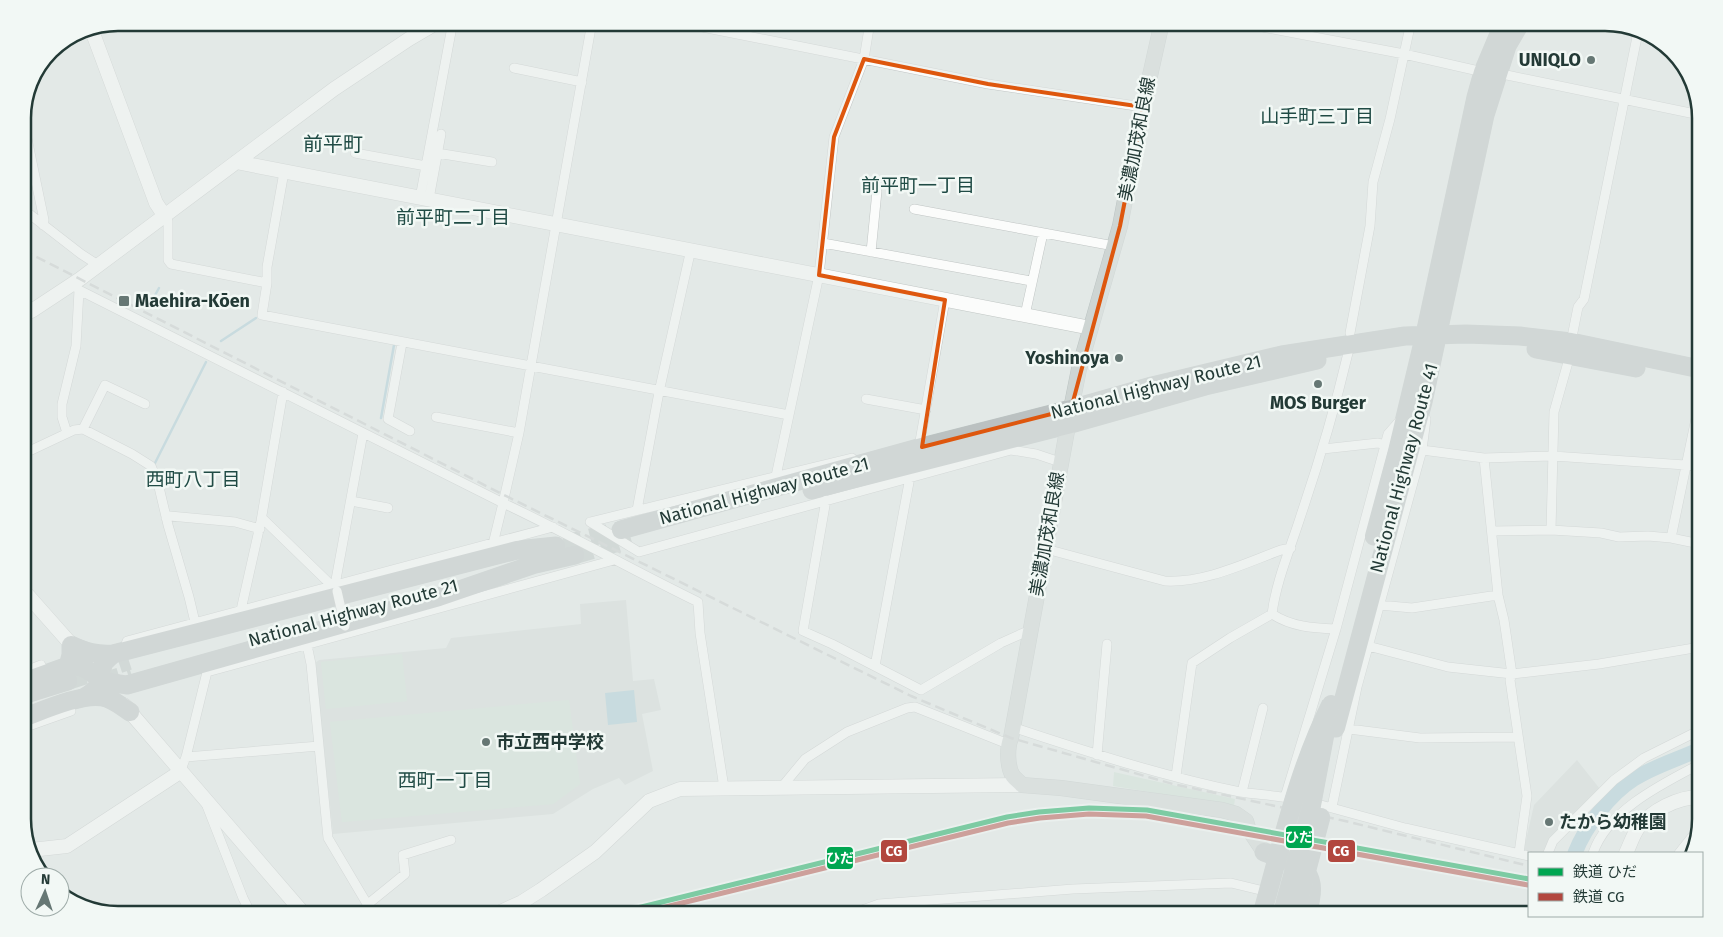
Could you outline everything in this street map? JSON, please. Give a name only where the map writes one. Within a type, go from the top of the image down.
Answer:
[{"type":"highway","name":"National Highway Route 41","points":[[1289,906],[1342,728],[1350,626],[1417,450],[1430,340],[1464,146],[1490,73],[1502,31]]},
{"type":"highway","name":"National Highway Route 41","points":[[1490,73],[1516,31]]},
{"type":"highway","name":"National Highway Route 21","points":[[1430,340],[1348,353],[1069,417],[921,444],[626,534],[930,459],[1069,417],[1152,386],[1282,355],[1405,336],[1430,340],[1528,348],[1570,349],[1692,368]]},
{"type":"highway","name":"National Highway Route 41","points":[[1284,906],[1314,796],[1323,741],[1350,626],[1405,416],[1430,340]]},
{"type":"highway","name":"National Highway Route 21","points":[[1570,349],[1692,379]]},
{"type":"highway","points":[[31,694],[72,687],[93,692],[98,686],[100,678],[104,663],[125,665],[439,597],[538,564],[565,548],[517,550],[125,665],[100,678]]},
{"type":"highway","points":[[72,687],[71,645],[88,653],[125,665]]},
{"type":"highway","points":[[125,665],[126,699],[130,712]]},
{"type":"highway","points":[[31,713],[72,687],[77,666],[86,668],[100,678]]},
{"type":"highway","points":[[31,679],[45,674],[72,687],[116,702],[130,712]]},
{"type":"highway","points":[[31,705],[72,687]]},
{"type":"highway","points":[[1264,906],[1292,805],[1317,732],[1332,704]]},
{"type":"highway","points":[[1297,906],[1342,728]]},
{"type":"highway","points":[[1256,906],[1267,859],[1264,852]]},
{"type":"highway","points":[[1264,852],[1304,868],[1311,881],[1312,891],[1309,906]]},
{"type":"main road","name":"美濃加茂和良線","points":[[1022,785],[1012,775],[1008,744],[1011,738],[1060,462],[1079,369],[1120,226],[1160,31]]},
{"type":"main road","points":[[1022,785],[1061,788],[1222,810],[1236,814],[1246,821],[1248,828],[1264,852]]},
{"type":"street","points":[[31,311],[76,287],[98,265],[341,84],[423,31]]},
{"type":"street","points":[[425,198],[426,166],[451,31]]},
{"type":"street","points":[[493,544],[519,433],[590,31]]},
{"type":"street","points":[[722,31],[988,84],[1143,108]]},
{"type":"street","points":[[776,476],[819,275],[834,137],[864,59],[869,31]]},
{"type":"street","points":[[1283,31],[1692,112]]},
{"type":"street","points":[[1350,333],[1370,226],[1374,182],[1409,31]]},
{"type":"street","points":[[94,35],[156,203],[168,221],[168,260],[171,264],[267,284]]},
{"type":"street","points":[[1551,530],[1554,412],[1578,308],[1584,299],[1637,38]]},
{"type":"street","points":[[514,68],[582,82]]},
{"type":"street","points":[[425,198],[441,134]]},
{"type":"street","points":[[355,153],[426,166]]},
{"type":"street","points":[[437,153],[492,162]]},
{"type":"street","points":[[31,157],[44,220],[43,225]]},
{"type":"street","points":[[236,162],[1091,328]]},
{"type":"street","points":[[284,172],[267,267],[267,284],[262,315],[789,416]]},
{"type":"street","points":[[871,252],[877,191]]},
{"type":"street","points":[[914,209],[1114,246]]},
{"type":"street","points":[[31,215],[98,265]]},
{"type":"street","points":[[1025,315],[1043,233]]},
{"type":"street","points":[[823,243],[1031,281]]},
{"type":"street","points":[[637,510],[691,249]]},
{"type":"street","points":[[76,287],[698,602],[700,633],[724,788]]},
{"type":"street","points":[[67,433],[62,417],[62,404],[76,346],[76,287]]},
{"type":"street","points":[[945,300],[921,444],[776,476],[590,522],[639,552],[1011,450],[1036,454],[1060,462]]},
{"type":"street","points":[[402,343],[388,419],[410,432]]},
{"type":"street","points":[[1272,614],[1274,602],[1323,449],[1348,353]]},
{"type":"street","points":[[83,429],[105,385],[145,404]]},
{"type":"street","points":[[241,610],[262,518],[283,392]]},
{"type":"street","points":[[866,399],[926,410]]},
{"type":"street","points":[[1285,797],[1350,626],[1385,445],[1390,429],[1405,416]]},
{"type":"street","points":[[436,418],[519,433]]},
{"type":"street","points":[[31,450],[74,430],[83,429],[151,466],[158,483],[166,518],[190,597],[195,622]]},
{"type":"street","points":[[346,630],[334,588],[363,433]]},
{"type":"street","points":[[1671,538],[1692,440]]},
{"type":"street","points":[[1323,449],[1378,443],[1385,445]]},
{"type":"street","points":[[1332,807],[1342,728],[1357,688],[1417,450],[1484,458],[1553,456],[1692,466]]},
{"type":"street","points":[[1484,458],[1498,595],[1504,620],[1512,674],[1510,680],[1527,796],[1519,853]]},
{"type":"street","points":[[875,666],[910,477]]},
{"type":"street","points":[[826,500],[802,630],[921,690],[1001,643],[1030,630]]},
{"type":"street","points":[[351,501],[388,508]]},
{"type":"street","points":[[166,518],[170,516],[235,522],[260,528]]},
{"type":"street","points":[[262,518],[334,588]]},
{"type":"street","points":[[125,665],[127,641],[241,610],[334,588],[553,527]]},
{"type":"street","points":[[1492,531],[1551,530],[1600,533],[1619,537],[1648,536],[1671,538],[1692,542]]},
{"type":"street","points":[[1046,549],[1164,580],[1183,582],[1226,571],[1291,548]]},
{"type":"street","points":[[37,849],[67,846],[180,772],[186,757],[207,672],[307,645],[346,630],[614,560]]},
{"type":"street","points":[[1379,605],[1412,608],[1498,595]]},
{"type":"street","points":[[31,599],[297,906]]},
{"type":"street","points":[[1272,614],[1283,621],[1306,627],[1350,626]]},
{"type":"street","points":[[1176,776],[1192,662],[1272,614]]},
{"type":"street","points":[[1097,755],[1107,644]]},
{"type":"street","points":[[307,645],[311,664],[328,838],[368,904],[405,874],[403,855],[450,840]]},
{"type":"street","points":[[1368,646],[1448,666],[1512,674],[1599,664],[1692,649]]},
{"type":"street","points":[[31,669],[41,666],[45,674]]},
{"type":"street","points":[[31,725],[72,711],[72,687]]},
{"type":"street","points":[[781,788],[805,759],[847,732],[907,708],[915,707],[1008,744]]},
{"type":"street","points":[[1242,792],[1263,708]]},
{"type":"street","points":[[1012,727],[1097,755],[1176,776],[1242,792],[1285,797],[1332,807],[1405,828],[1528,856]]},
{"type":"street","points":[[1342,728],[1420,738],[1518,737]]},
{"type":"street","points":[[1548,852],[1554,841],[1614,780],[1644,758],[1692,734]]},
{"type":"street","points":[[186,757],[319,746]]},
{"type":"street","points":[[1593,852],[1598,840],[1609,825],[1640,799],[1692,768]]},
{"type":"street","points":[[513,906],[541,890],[595,852],[649,801],[680,789],[1022,785]]},
{"type":"street","points":[[203,796],[246,906]]},
{"type":"street","points":[[1626,852],[1638,829],[1655,812],[1678,801],[1692,798]]},
{"type":"street","points":[[1680,852],[1689,840]]},
{"type":"street","points":[[873,906],[879,904],[1072,889],[1231,883],[1260,890],[1278,906]]},
{"type":"highlighted area","points":[[864,59],[988,84],[1143,107],[1120,226],[1071,409],[922,447],[945,300],[819,275],[834,137]]},
{"type":"shaded area","name":"市立西中学校","points":[[626,600],[633,681],[654,679],[661,710],[642,714],[653,771],[625,785],[619,778],[593,789],[553,814],[333,834],[315,663],[319,660],[446,648],[451,638],[581,624],[580,604]]},
{"type":"shaded area","name":"たから幼稚園","points":[[1577,760],[1600,789],[1551,840],[1544,852],[1528,853],[1524,849],[1534,805]]},
{"type":"green space","points":[[402,654],[407,701],[326,709],[321,662]]},
{"type":"green space","points":[[569,700],[580,784],[553,804],[342,822],[330,722]]},
{"type":"green space","points":[[1114,772],[1235,799],[1234,806],[1113,786]]},
{"type":"water","points":[[634,690],[637,722],[608,725],[605,693]]},
{"type":"waterway","points":[[149,306],[159,288]]},
{"type":"waterway","points":[[221,341],[256,318]]},
{"type":"waterway","points":[[381,418],[394,345]]},
{"type":"waterway","points":[[154,465],[206,362]]},
{"type":"waterway","points":[[1575,852],[1599,812],[1625,785],[1650,770],[1692,752]]},
{"type":"tunnel","points":[[564,544],[621,530]]},
{"type":"tunnel","points":[[575,555],[631,539]]},
{"type":"tunnel","points":[[68,681],[129,661]]},
{"type":"tunnel","points":[[102,682],[131,673]]},
{"type":"railway","points":[[31,254],[504,495],[911,696],[1011,738],[1173,784],[1345,821],[1528,866]]},
{"type":"rail line","name":"ひだ","points":[[645,906],[1007,817],[1089,808],[1147,810],[1528,879]]},
{"type":"rail line","name":"CG","points":[[670,906],[1008,823],[1089,814],[1146,816],[1528,885]]},
{"type":"place","name":"UNIQLO","points":[[1591,60]]},
{"type":"place","name":"Maehira-Kōen","points":[[124,301]]},
{"type":"place","name":"Yoshinoya","points":[[1119,358]]},
{"type":"place","name":"MOS Burger","points":[[1318,384]]},
{"type":"place","name":"市立西中学校","points":[[486,742]]},
{"type":"place","name":"たから幼稚園","points":[[1549,822]]},
{"type":"district","name":"山手町三丁目","points":[[1317,116]]},
{"type":"district","name":"前平町","points":[[333,144]]},
{"type":"district","name":"前平町一丁目","points":[[918,185]]},
{"type":"district","name":"前平町二丁目","points":[[453,217]]},
{"type":"district","name":"西町八丁目","points":[[193,479]]},
{"type":"district","name":"西町一丁目","points":[[445,780]]}]
